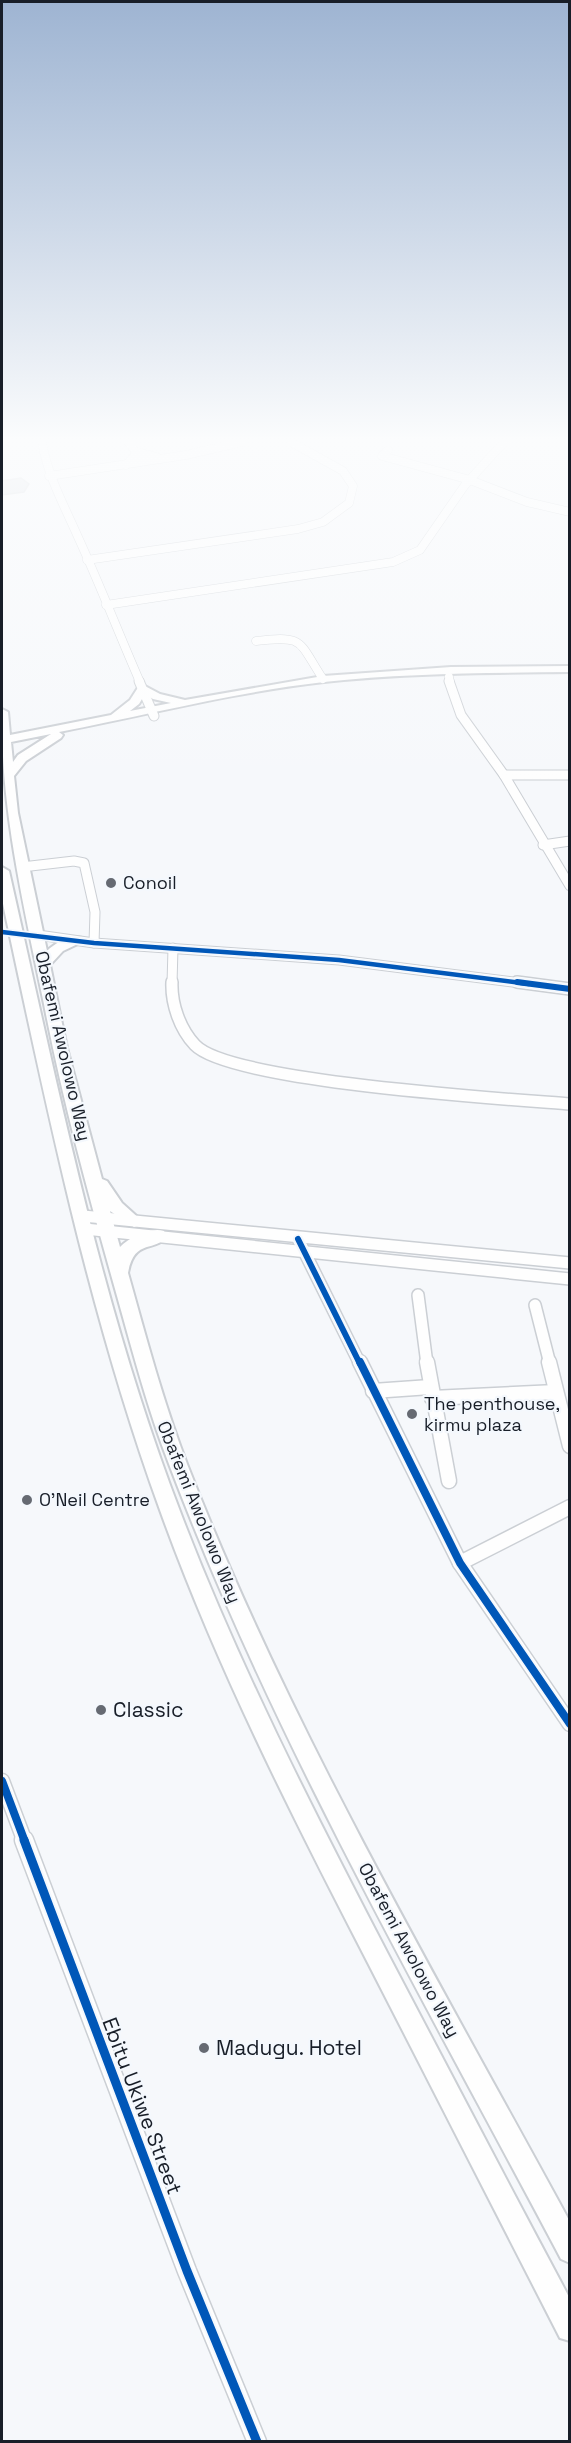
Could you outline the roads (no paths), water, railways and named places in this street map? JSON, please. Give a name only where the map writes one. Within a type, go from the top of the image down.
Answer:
[{"type":"main road","points":[[2,743],[153,713],[199,701],[323,679],[451,670],[570,669]]},
{"type":"main road","points":[[6,779],[22,758],[55,733],[111,719],[326,686],[449,677],[570,675]]},
{"type":"main road","points":[[111,719],[135,702],[143,688],[158,697],[170,700],[199,701]]},
{"type":"main road","points":[[2,712],[19,727],[55,733]]},
{"type":"main road","name":"Obafemi Awolowo Way","points":[[2,712],[2,743],[6,779],[60,1047],[119,1274],[158,1407],[178,1464],[259,1657],[351,1842],[570,2250]]},
{"type":"main road","name":"Obafemi Awolowo Way","points":[[2,874],[8,927],[131,1402],[175,1524],[215,1624],[312,1831],[570,2328]]},
{"type":"main road","points":[[8,927],[37,929]]},
{"type":"main road","points":[[44,963],[58,948],[77,941]]},
{"type":"main road","points":[[90,1167],[116,1207],[134,1221]]},
{"type":"main road","points":[[119,1274],[121,1259],[129,1247],[158,1236]]},
{"type":"street","points":[[85,556],[153,713]]},
{"type":"street","points":[[87,560],[114,556]]},
{"type":"street","points":[[106,606],[393,562],[411,556]]},
{"type":"street","points":[[91,570],[107,557]]},
{"type":"street","points":[[102,595],[128,602]]},
{"type":"street","points":[[112,618],[128,602]]},
{"type":"street","points":[[256,641],[293,638],[298,641],[323,679]]},
{"type":"street","points":[[449,677],[449,688],[459,710],[504,776],[543,845],[570,886]]},
{"type":"street","points":[[504,776],[570,775]]},
{"type":"street","points":[[543,845],[570,841]]},
{"type":"street","points":[[22,867],[74,861],[84,863],[95,912],[94,943]]},
{"type":"street","points":[[37,929],[77,941],[94,943],[339,960],[385,968],[570,989]]},
{"type":"street","points":[[172,948],[171,998],[177,1015],[195,1045],[214,1056],[252,1068],[402,1090],[570,1104]]},
{"type":"street","points":[[106,1225],[134,1221],[570,1279]]},
{"type":"street","points":[[84,1223],[106,1225],[158,1236],[570,1263]]},
{"type":"street","points":[[302,1245],[460,1563],[570,1724]]},
{"type":"street","points":[[418,1295],[431,1393],[449,1481]]},
{"type":"street","points":[[536,1305],[570,1446]]},
{"type":"street","points":[[373,1391],[556,1392]]},
{"type":"street","points":[[460,1563],[570,1507]]},
{"type":"street","name":"Ebitu Ukiwe Street","points":[[2,1781],[183,2261],[257,2442]]},
{"type":"place","name":"Conoil","points":[[111,883]]},
{"type":"place","name":"The penthouse, kirmu plaza","points":[[412,1414]]},
{"type":"place","name":"O'Neil Centre","points":[[27,1500]]},
{"type":"place","name":"Classic","points":[[101,1710]]},
{"type":"place","name":"Madugu. Hotel","points":[[204,2048]]}]
